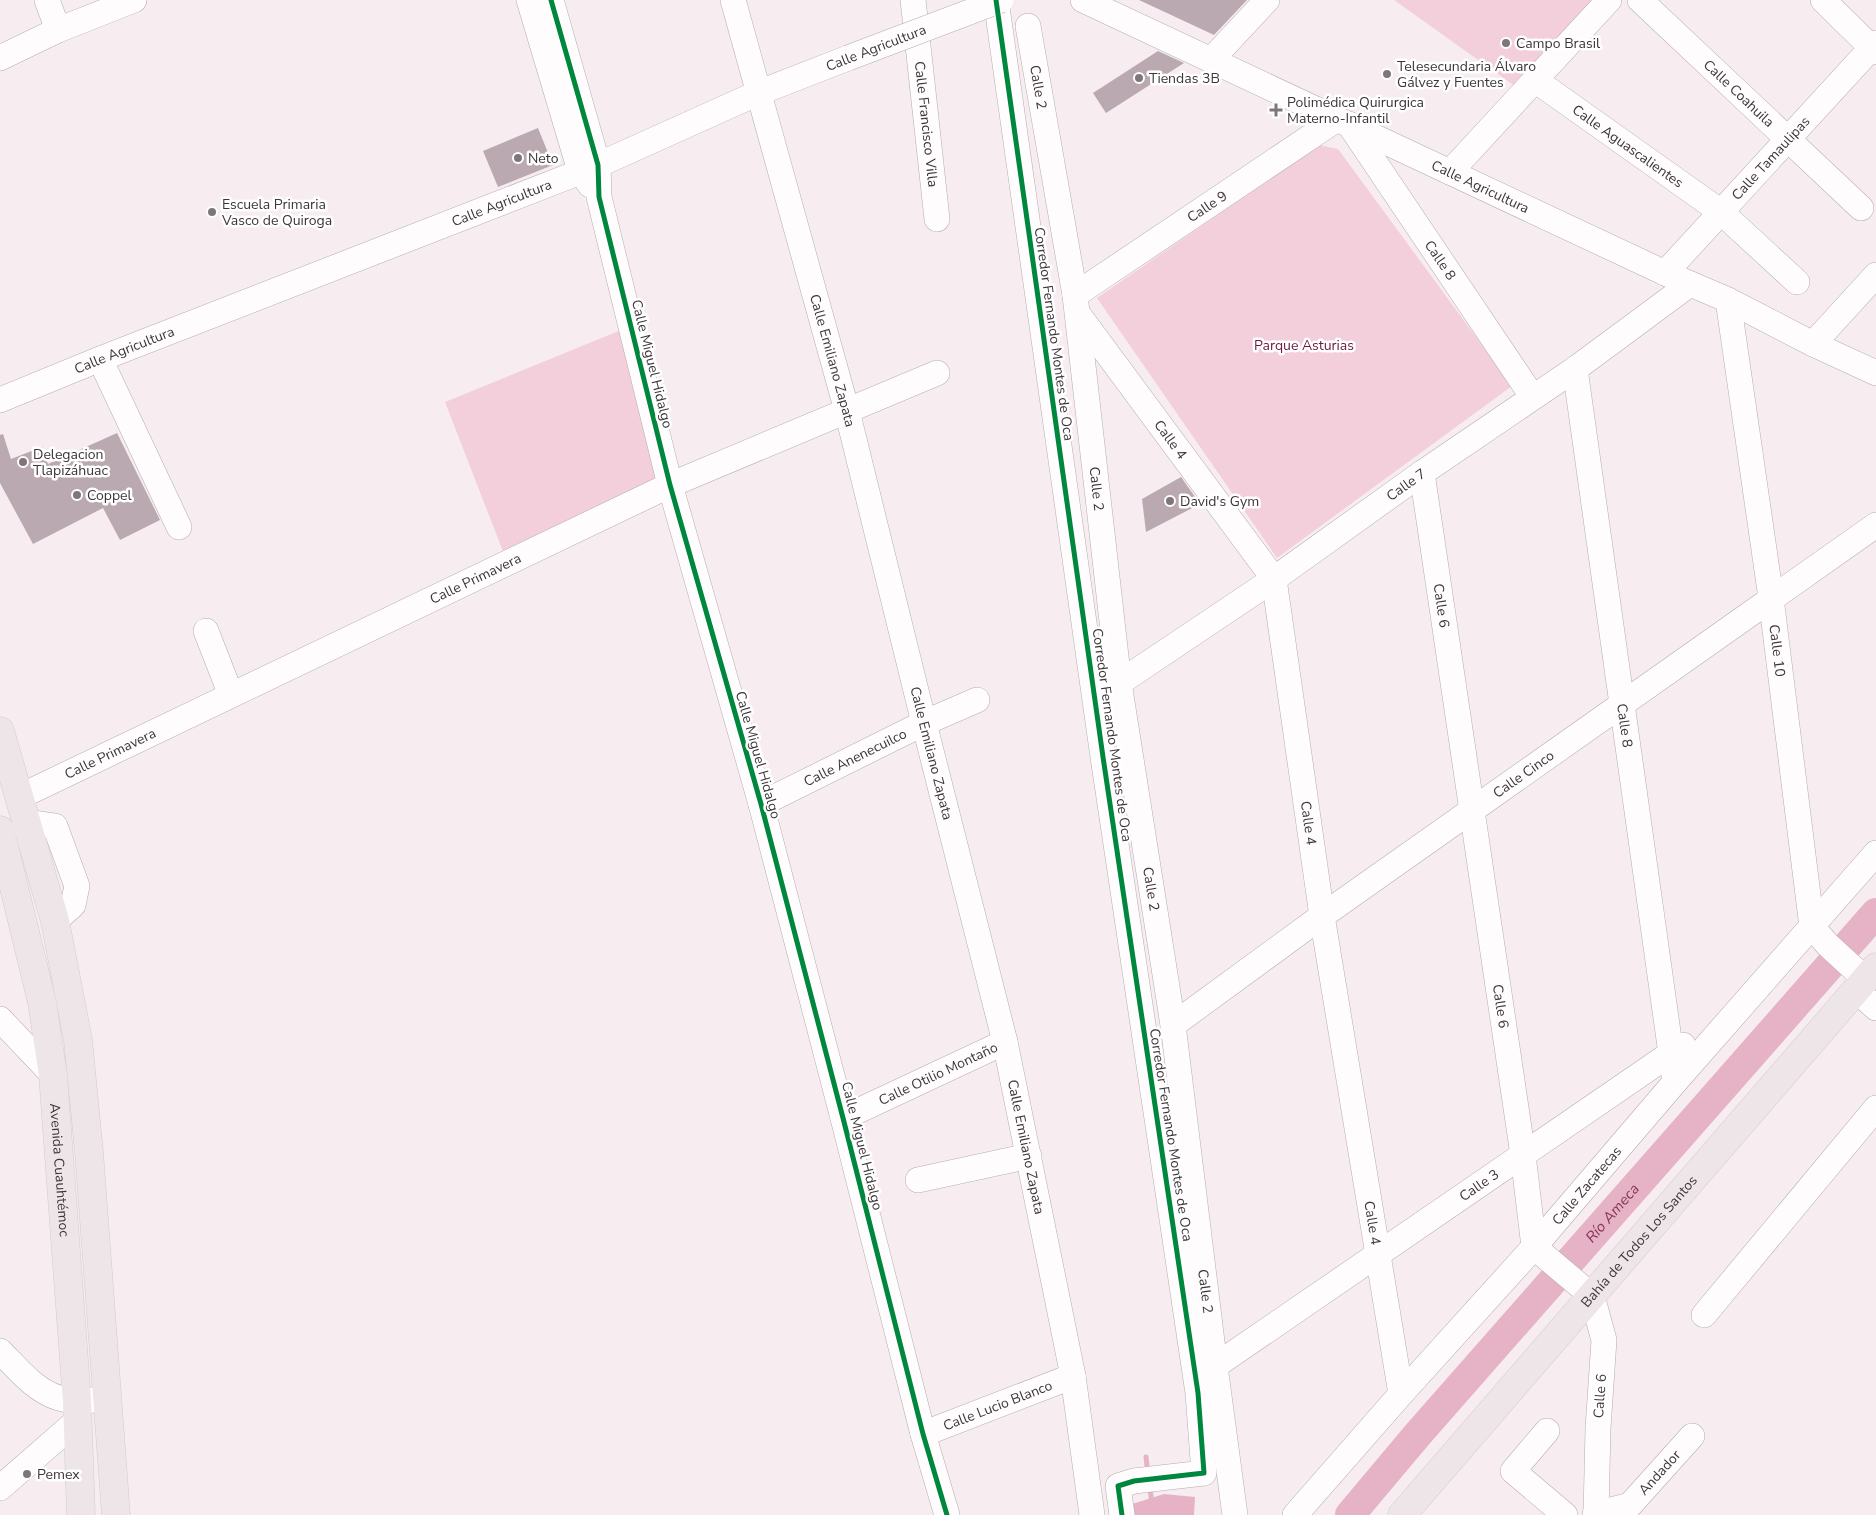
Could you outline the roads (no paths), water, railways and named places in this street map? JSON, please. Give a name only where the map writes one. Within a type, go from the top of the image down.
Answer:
[{"type":"main road","points":[[0,731],[55,921],[78,1040],[89,1152],[116,1515]]},
{"type":"main road","name":"Avenida Cuauhtémoc","points":[[0,830],[42,1002],[53,1075],[78,1410],[81,1515]]},
{"type":"main road","name":"Bahía de Todos Los Santos","points":[[1402,1515],[1585,1291],[1863,977]]},
{"type":"main road","points":[[60,1156],[89,1152]]},
{"type":"street","points":[[47,0],[58,30]]},
{"type":"street","points":[[0,58],[58,30],[134,0]]},
{"type":"street","name":"Calle Miguel Hidalgo","points":[[529,0],[599,197],[670,485],[761,804],[923,1434],[947,1515]]},
{"type":"street","name":"Calle Miguel Hidalgo","points":[[551,0],[589,168]]},
{"type":"street","name":"Calle Emiliano Zapata","points":[[733,0],[847,411],[1005,1042],[1073,1376],[1092,1515]]},
{"type":"street","name":"Calle Francisco Villa","points":[[913,0],[937,219]]},
{"type":"street","name":"Corredor Fernando Montes de Oca","points":[[996,0],[1100,738],[1198,1393],[1200,1419],[1192,1474],[1126,1483],[1122,1515]]},
{"type":"street","name":"Calle Agricultura","points":[[0,400],[589,168],[758,93],[1001,0]]},
{"type":"street","name":"Calle Agricultura","points":[[1083,0],[1665,273],[1728,300],[1813,344],[1876,373]]},
{"type":"street","points":[[1211,60],[1267,0]]},
{"type":"street","points":[[1450,172],[1609,0]]},
{"type":"street","name":"Calle Coahuila","points":[[1640,0],[1789,138],[1861,208]]},
{"type":"street","points":[[1823,0],[1875,48]]},
{"type":"street","name":"Calle 2","points":[[1028,26],[1076,304],[1119,683],[1173,1025],[1235,1515]]},
{"type":"street","name":"Calle Tamaulipas","points":[[1665,273],[1875,48]]},
{"type":"street","name":"Calle Aguascalientes","points":[[1535,80],[1721,212],[1797,282]]},
{"type":"street","name":"Calle 9","points":[[1076,304],[1343,121]]},
{"type":"street","name":"Calle 8","points":[[1343,121],[1532,396]]},
{"type":"street","points":[[1813,344],[1876,275]]},
{"type":"street","name":"Calle 7","points":[[1119,683],[1274,579],[1422,472],[1532,396],[1575,369],[1690,284]]},
{"type":"street","name":"Calle 10","points":[[1728,300],[1771,598],[1812,927]]},
{"type":"street","name":"Calle 4","points":[[1076,304],[1274,579],[1322,916],[1401,1394]]},
{"type":"street","points":[[100,359],[179,527]]},
{"type":"street","name":"Calle 8","points":[[1575,369],[1675,1082]]},
{"type":"street","name":"Calle Primavera","points":[[23,810],[231,695],[670,485],[938,373]]},
{"type":"street","name":"Calle 6","points":[[1422,472],[1523,1155],[1542,1254]]},
{"type":"street","name":"Calle Cinco","points":[[1173,1025],[1322,916],[1876,525]]},
{"type":"street","points":[[206,631],[231,695]]},
{"type":"street","name":"Calle Anenecuilco","points":[[761,804],[977,700]]},
{"type":"street","name":"Calle Zacatecas","points":[[1295,1515],[1401,1394],[1542,1254],[1675,1082],[1876,853]]},
{"type":"street","points":[[1812,927],[1828,945],[1863,977],[1876,1008]]},
{"type":"street","name":"Calle 3","points":[[1215,1366],[1743,1004]]},
{"type":"street","points":[[0,1019],[53,1075]]},
{"type":"street","name":"Calle Otilio Montaño","points":[[843,1118],[1005,1042]]},
{"type":"street","points":[[1704,1314],[1876,1108]]},
{"type":"street","points":[[918,1180],[1028,1156]]},
{"type":"street","points":[[1542,1254],[1585,1291]]},
{"type":"street","name":"Calle 6","points":[[1585,1291],[1604,1340],[1598,1428],[1596,1515]]},
{"type":"street","points":[[0,1351],[32,1383],[78,1410]]},
{"type":"street","name":"Calle Lucio Blanco","points":[[923,1434],[1073,1376]]},
{"type":"street","points":[[1200,1419],[1219,1395]]},
{"type":"street","points":[[0,1488],[78,1410],[106,1399]]},
{"type":"street","points":[[1547,1431],[1513,1472],[1565,1515]]},
{"type":"street","name":"Andador","points":[[1596,1515],[1630,1505],[1692,1436]]},
{"type":"waterway","name":"Río Ameca","points":[[1350,1515],[1418,1434],[1876,913]]},
{"type":"waterway","points":[[1146,1457],[1148,1474]]},
{"type":"waterway","points":[[1150,1487],[1153,1515]]},
{"type":"place","name":"Campo Brasil","points":[[1506,43]]},
{"type":"place","name":"Telesecundaria Álvaro Gálvez y Fuentes","points":[[1387,74]]},
{"type":"place","name":"Tiendas 3B","points":[[1139,78]]},
{"type":"place","name":"Polimédica Quirurgica Materno-Infantil","points":[[1276,110]]},
{"type":"place","name":"Neto","points":[[518,158]]},
{"type":"place","name":"Escuela Primaria Vasco de Quiroga","points":[[212,212]]},
{"type":"place","name":"Delegacion Tlapizáhuac","points":[[23,462]]},
{"type":"place","name":"Coppel","points":[[77,495]]},
{"type":"place","name":"David's Gym","points":[[1170,501]]},
{"type":"place","name":"Pemex","points":[[27,1474]]},
{"type":"park label","name":"Parque Asturias","points":[[1304,345]]}]
